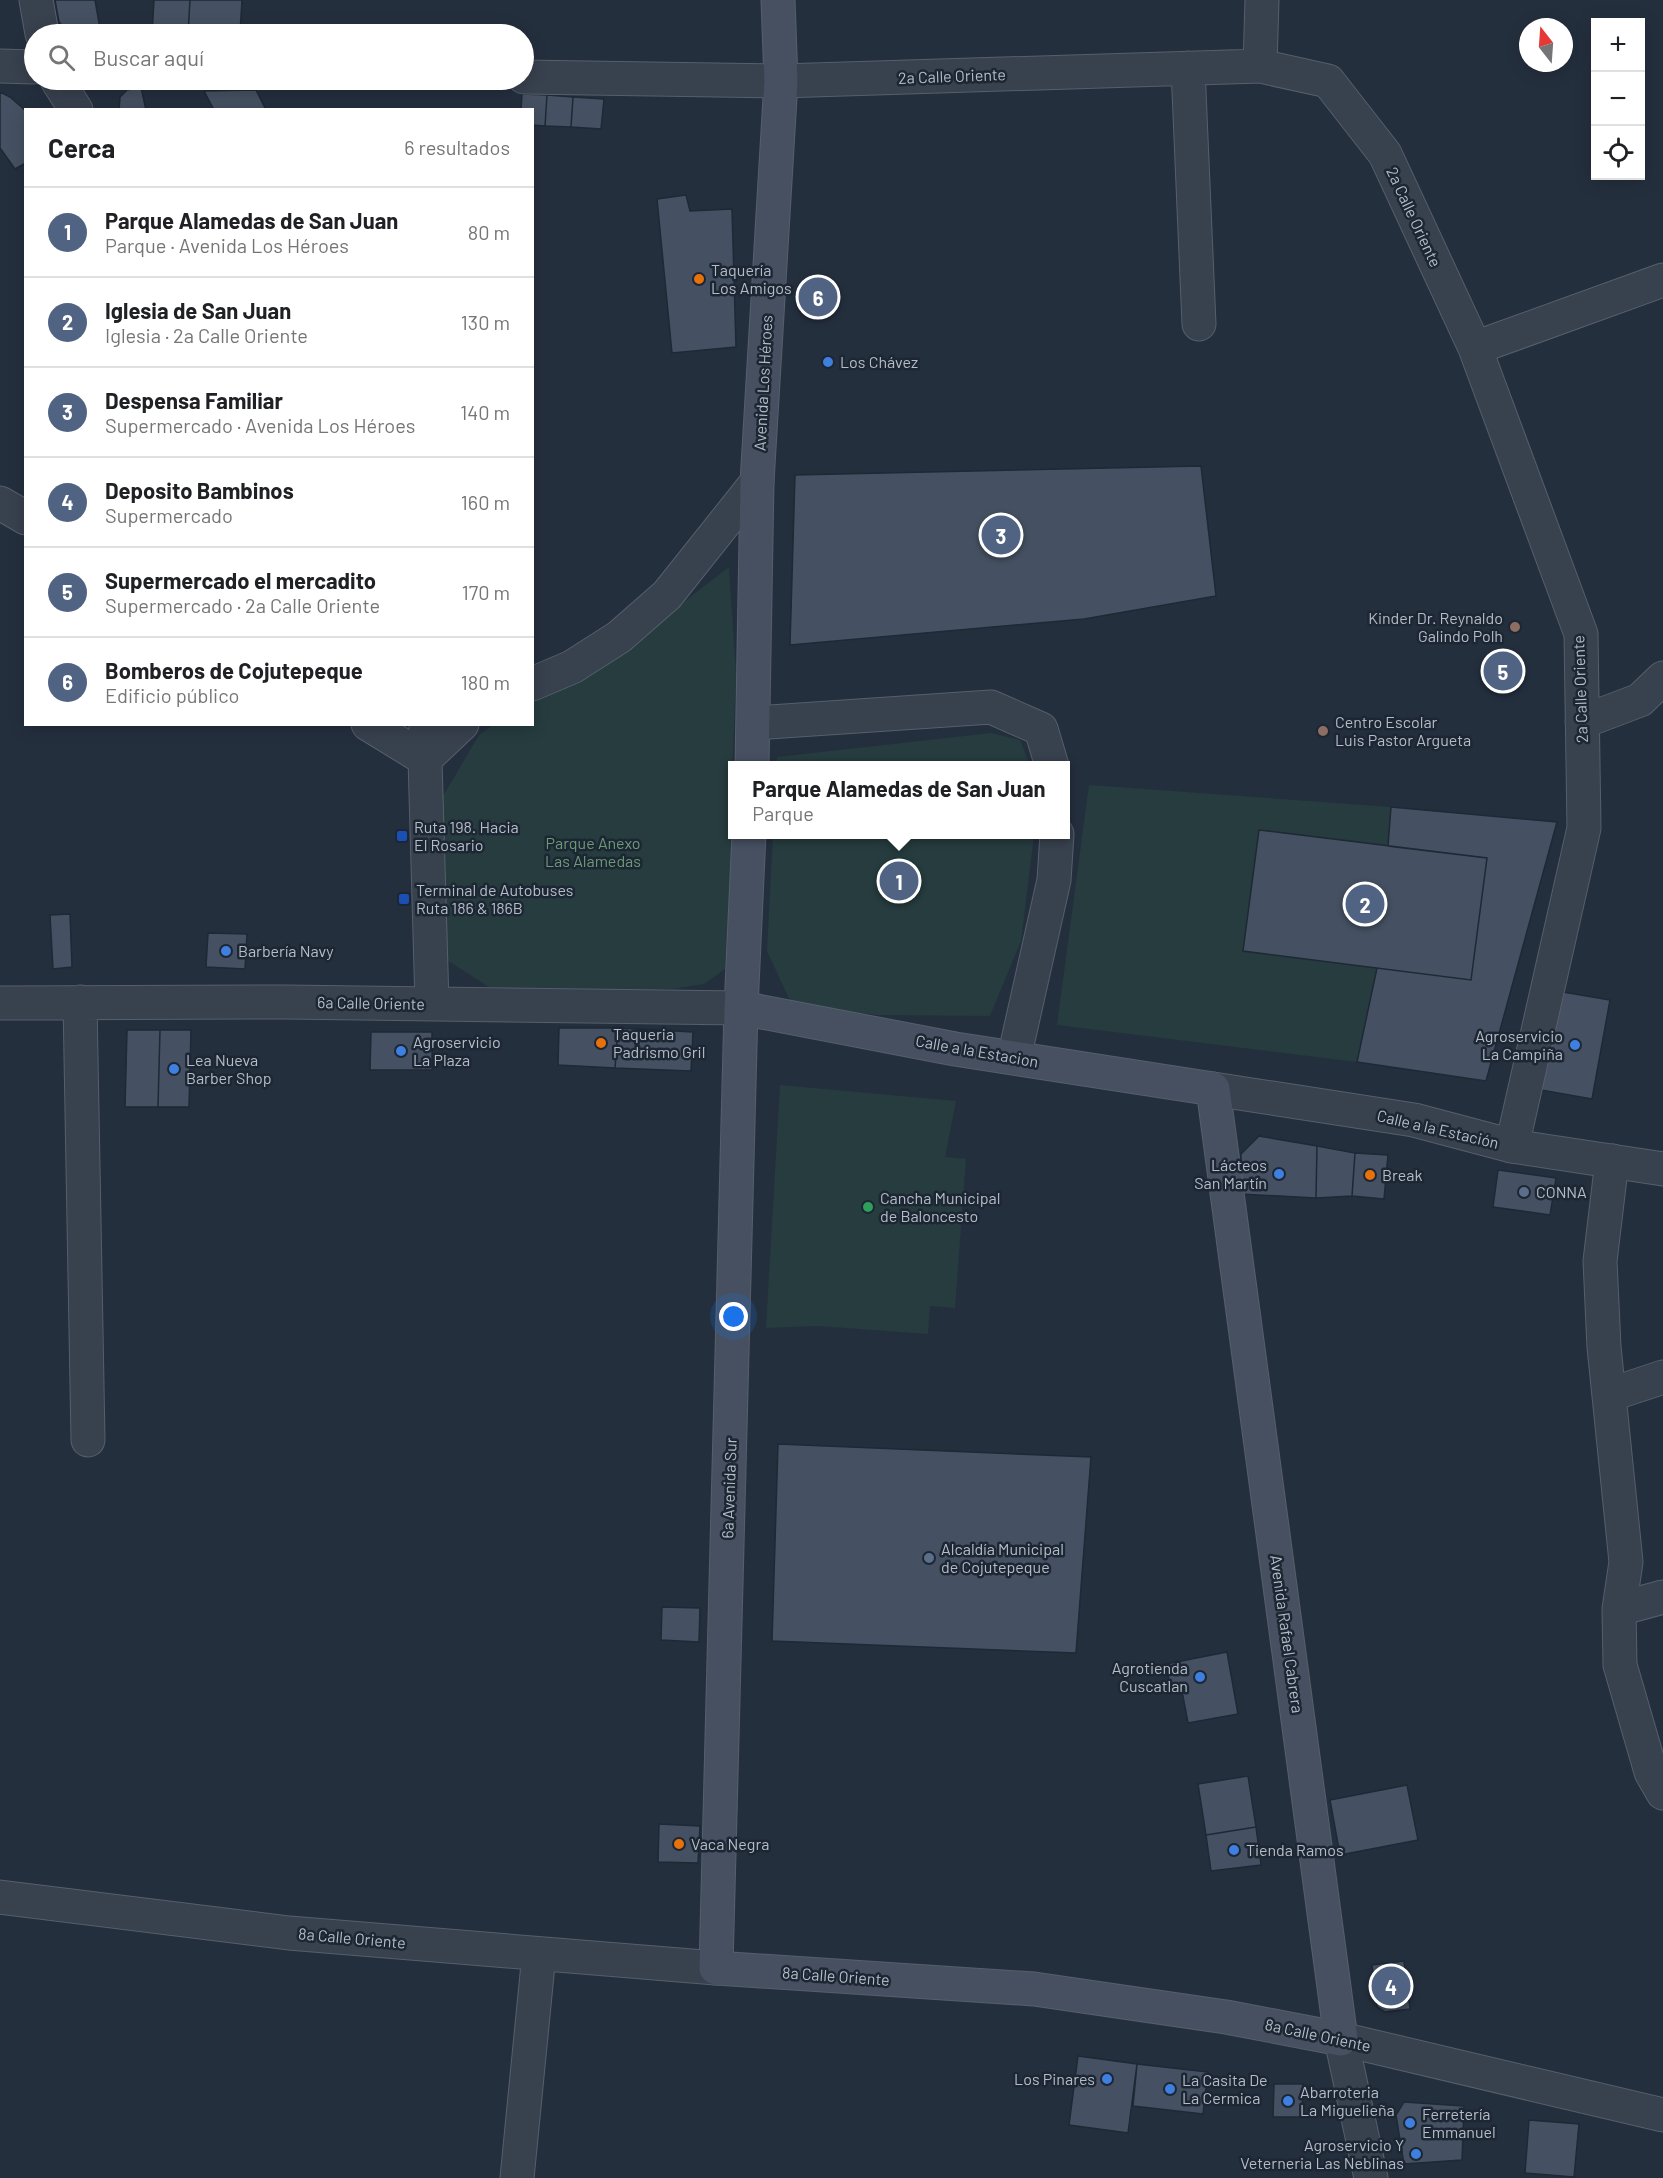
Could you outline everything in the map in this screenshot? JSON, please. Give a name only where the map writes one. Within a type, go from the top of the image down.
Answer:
[{"type":"main road","name":"Avenida Los Héroes","points":[[752,761],[757,482],[781,81],[778,0]]},
{"type":"main road","points":[[741,1008],[749,839]]},
{"type":"main road","name":"Calle a la Estacion","points":[[741,1008],[1014,1058],[1213,1089]]},
{"type":"main road","name":"6a Avenida Sur","points":[[716,1968],[741,1008]]},
{"type":"main road","name":"Avenida Rafael Cabrera","points":[[1213,1089],[1341,2039]]},
{"type":"main road","name":"8a Calle Oriente","points":[[716,1968],[1034,1989],[1226,2017],[1341,2039]]},
{"type":"street","points":[[36,0],[40,24]]},
{"type":"street","points":[[1260,66],[1262,0]]},
{"type":"street","points":[[0,66],[24,67]]},
{"type":"street","name":"2a Calle Oriente","points":[[534,76],[781,81],[1260,66],[1328,81],[1385,154],[1475,348],[1581,634],[1584,828],[1512,1146]]},
{"type":"street","points":[[1188,68],[1199,324]]},
{"type":"street","points":[[63,90],[75,108]]},
{"type":"street","points":[[1475,348],[1663,280]]},
{"type":"street","points":[[534,683],[572,667],[619,638],[667,595],[757,482]]},
{"type":"street","points":[[0,503],[24,518]]},
{"type":"street","points":[[1582,722],[1640,700],[1663,678]]},
{"type":"street","points":[[754,723],[991,707],[1041,729],[1051,761]]},
{"type":"street","points":[[371,726],[425,759]]},
{"type":"street","points":[[426,726],[432,1004]]},
{"type":"street","points":[[425,759],[460,726]]},
{"type":"street","points":[[1014,1058],[1054,880],[1057,839]]},
{"type":"street","points":[[80,1002],[88,1440]]},
{"type":"street","name":"6a Calle Oriente","points":[[0,1003],[432,1004],[741,1008]]},
{"type":"street","name":"Calle a la Estación","points":[[1213,1089],[1414,1120],[1512,1146],[1663,1168]]},
{"type":"street","points":[[1612,1161],[1600,1261],[1604,1347],[1626,1562],[1619,1609],[1620,1665],[1651,1772],[1663,1793]]},
{"type":"street","points":[[1609,1395],[1663,1377]]},
{"type":"street","points":[[1619,1609],[1663,1597]]},
{"type":"street","name":"8a Calle Oriente","points":[[0,1897],[290,1933],[716,1968]]},
{"type":"street","points":[[518,2178],[539,1954]]},
{"type":"street","name":"8a Calle Oriente","points":[[1341,2039],[1663,2115]]},
{"type":"street","name":"Avenida Rafael Cabrera","points":[[1341,2039],[1371,2178]]},
{"type":"green space","name":"Parque Anexo Las Alamedas","points":[[729,567],[736,675],[733,761],[728,761],[728,839],[733,839],[733,875],[725,969],[704,984],[672,989],[557,993],[489,987],[428,948],[426,825],[479,735],[492,726],[534,726],[534,696],[624,648]]},
{"type":"green space","points":[[991,733],[1020,740],[1028,761],[776,761],[777,757]]},
{"type":"green space","points":[[1089,785],[1391,807],[1388,846],[1259,830],[1243,951],[1377,968],[1357,1062],[1057,1025]]},
{"type":"green space","points":[[773,839],[1034,839],[1021,941],[990,1016],[877,1015],[792,1005],[767,951]]},
{"type":"green space","name":"Cancha Municipal de Baloncesto","points":[[780,1085],[956,1101],[945,1157],[966,1159],[955,1308],[930,1306],[928,1334],[818,1326],[766,1328]]},
{"type":"building","points":[[55,0],[95,0],[99,24],[61,24]]},
{"type":"building","points":[[154,0],[190,0],[189,24],[153,24]]},
{"type":"building","points":[[190,0],[242,0],[241,24],[189,24]]},
{"type":"building","points":[[127,90],[142,90],[146,108],[119,108],[120,97]]},
{"type":"building","points":[[256,90],[265,108],[213,108],[204,91]]},
{"type":"building","points":[[0,92],[24,109],[24,164],[15,169],[0,148]]},
{"type":"building","points":[[522,94],[547,95],[545,126],[534,125],[534,108],[521,108]]},
{"type":"building","points":[[547,95],[573,97],[571,127],[545,126]]},
{"type":"building","points":[[573,97],[604,99],[601,129],[571,127]]},
{"type":"building","name":"Taquería Los Amigos","points":[[686,195],[690,211],[732,209],[736,347],[672,353],[657,199]]},
{"type":"building","points":[[1201,466],[1216,596],[1084,619],[790,645],[795,475]]},
{"type":"building","points":[[1391,807],[1557,822],[1486,1081],[1357,1062],[1377,968],[1471,980],[1487,858],[1388,846]]},
{"type":"building","points":[[1259,830],[1487,858],[1471,980],[1243,951]]},
{"type":"building","points":[[70,914],[72,967],[53,969],[50,915]]},
{"type":"building","name":"Barbería Navy","points":[[208,933],[247,934],[245,969],[206,967]]},
{"type":"building","name":"Agroservicio La Campiña","points":[[1557,991],[1610,1000],[1592,1099],[1541,1090]]},
{"type":"building","points":[[559,1028],[618,1028],[615,1068],[558,1065]]},
{"type":"building","points":[[618,1028],[693,1032],[691,1071],[615,1068]]},
{"type":"building","points":[[127,1030],[160,1030],[158,1107],[125,1107]]},
{"type":"building","name":"Lea Nueva Barber Shop","points":[[160,1030],[191,1030],[189,1107],[158,1107]]},
{"type":"building","name":"Agroservicio La Plaza","points":[[371,1032],[432,1032],[432,1070],[370,1070]]},
{"type":"building","name":"Lácteos San Martín","points":[[1259,1136],[1317,1146],[1316,1198],[1240,1194],[1241,1154]]},
{"type":"building","points":[[1317,1146],[1355,1153],[1352,1196],[1316,1198]]},
{"type":"building","name":"Break","points":[[1355,1153],[1388,1155],[1384,1199],[1352,1196]]},
{"type":"building","name":"CONNA","points":[[1498,1170],[1556,1178],[1550,1215],[1493,1207]]},
{"type":"building","name":"Alcaldía Municipal de Cojutepeque","points":[[778,1444],[1091,1457],[1076,1653],[772,1641]]},
{"type":"building","points":[[662,1607],[700,1608],[699,1642],[661,1640]]},
{"type":"building","name":"Agrotienda Cuscatlan","points":[[1227,1652],[1238,1714],[1188,1723],[1182,1691],[1171,1693],[1166,1664]]},
{"type":"building","points":[[1248,1776],[1256,1827],[1206,1835],[1198,1784]]},
{"type":"building","points":[[1407,1785],[1418,1840],[1340,1855],[1330,1800]]},
{"type":"building","name":"Vaca Negra","points":[[659,1824],[700,1826],[698,1863],[658,1862]]},
{"type":"building","name":"Tienda Ramos","points":[[1256,1827],[1261,1865],[1211,1871],[1206,1835]]},
{"type":"building","points":[[1404,1961],[1410,2009],[1385,2012],[1377,2007],[1372,1965]]},
{"type":"building","points":[[1078,2056],[1137,2064],[1128,2133],[1069,2125]]},
{"type":"building","name":"La Casita De La Cermica","points":[[1137,2064],[1208,2072],[1203,2114],[1133,2106]]},
{"type":"building","name":"Abarroteria La Miguelieña","points":[[1274,2084],[1303,2084],[1302,2117],[1273,2117]]},
{"type":"building","points":[[1404,2102],[1464,2106],[1462,2160],[1404,2164],[1396,2115]]},
{"type":"building","points":[[1529,2120],[1579,2124],[1574,2177],[1525,2173]]},
{"type":"place","name":"Taquería Los Amigos","points":[[699,279]]},
{"type":"place","name":"Bomberos de Cojutepeque","points":[[818,297]]},
{"type":"place","name":"Los Chávez","points":[[828,362]]},
{"type":"place","name":"Despensa Familiar","points":[[1001,535]]},
{"type":"place","name":"Kinder Dr. Reynaldo Galindo Polh","points":[[1515,627]]},
{"type":"place","name":"Supermercado el mercadito","points":[[1503,671]]},
{"type":"place","name":"Centro Escolar Luis Pastor Argueta","points":[[1323,731]]},
{"type":"place","name":"Ruta 198. Hacia El Rosario","points":[[402,836]]},
{"type":"place","name":"Parque Alamedas de San Juan","points":[[899,881]]},
{"type":"place","name":"Terminal de Autobuses Ruta 186 & 186B","points":[[404,899]]},
{"type":"place","name":"Iglesia de San Juan","points":[[1365,904]]},
{"type":"place","name":"Barbería Navy","points":[[226,951]]},
{"type":"place","name":"Taqueria Padrismo Gril","points":[[601,1043]]},
{"type":"place","name":"Agroservicio La Campiña","points":[[1575,1045]]},
{"type":"place","name":"Agroservicio La Plaza","points":[[401,1051]]},
{"type":"place","name":"Lea Nueva Barber Shop","points":[[174,1069]]},
{"type":"place","name":"Lácteos San Martín","points":[[1279,1174]]},
{"type":"place","name":"Break","points":[[1370,1175]]},
{"type":"place","name":"CONNA","points":[[1524,1192]]},
{"type":"place","name":"Cancha Municipal de Baloncesto","points":[[868,1207]]},
{"type":"place","name":"Alcaldía Municipal de Cojutepeque","points":[[929,1558]]},
{"type":"place","name":"Agrotienda Cuscatlan","points":[[1200,1677]]},
{"type":"place","name":"Vaca Negra","points":[[679,1844]]},
{"type":"place","name":"Tienda Ramos","points":[[1234,1850]]},
{"type":"place","name":"Deposito Bambinos","points":[[1391,1986]]},
{"type":"place","name":"Los Pinares","points":[[1107,2079]]},
{"type":"place","name":"La Casita De La Cermica","points":[[1170,2089]]},
{"type":"place","name":"Abarroteria La Miguelieña","points":[[1288,2101]]},
{"type":"place","name":"Ferretería Emmanuel","points":[[1410,2123]]},
{"type":"place","name":"Agroservicio Y Veterneria Las Neblinas","points":[[1416,2154]]}]
